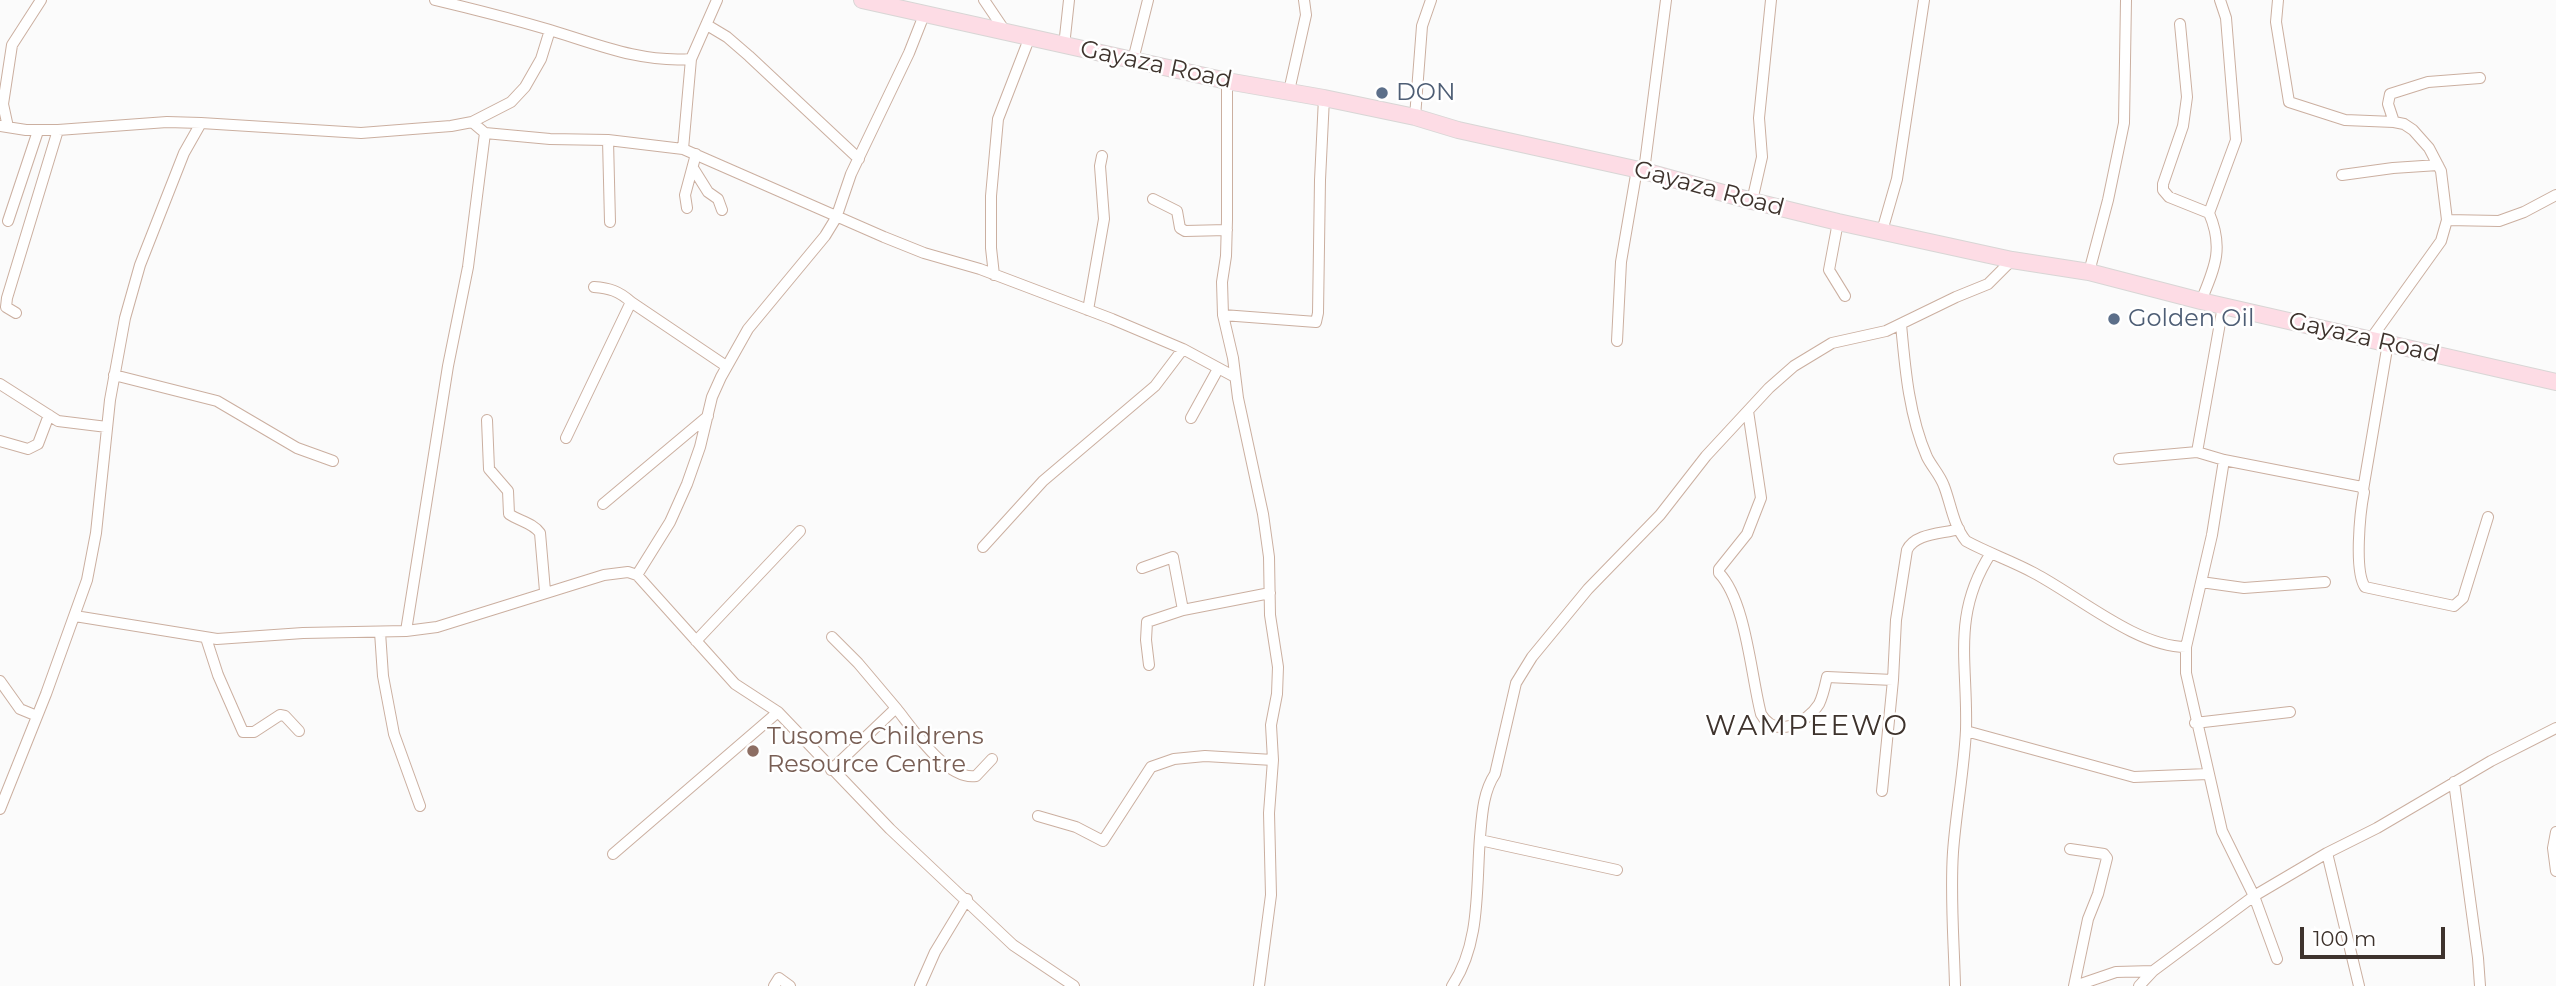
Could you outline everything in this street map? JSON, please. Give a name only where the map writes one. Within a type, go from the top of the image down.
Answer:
[{"type":"main road","name":"Gayaza Road","points":[[862,0],[1227,81],[1415,117],[1458,130],[1640,170],[1838,222],[2012,260],[2089,272],[2201,301],[2556,382]]},
{"type":"street","points":[[41,0],[12,45],[3,104],[4,127],[38,131],[167,122],[361,132],[451,127],[472,122],[511,102],[525,87],[541,59],[550,30]]},
{"type":"street","points":[[435,0],[632,55],[676,61],[691,60]]},
{"type":"street","points":[[682,149],[691,60],[717,0]]},
{"type":"street","points":[[984,0],[1007,34]]},
{"type":"street","points":[[1064,46],[1069,0]]},
{"type":"street","points":[[1133,60],[1148,0]]},
{"type":"street","points":[[1289,91],[1306,15],[1304,0]]},
{"type":"street","points":[[1415,117],[1422,26],[1431,0]]},
{"type":"street","points":[[1617,341],[1621,262],[1640,170],[1666,0]]},
{"type":"street","points":[[1752,201],[1762,156],[1759,118],[1771,0]]},
{"type":"street","points":[[1882,231],[1897,179],[1924,0]]},
{"type":"street","points":[[2089,272],[2124,123],[2126,0]]},
{"type":"street","points":[[2201,301],[2213,271],[2217,251],[2217,233],[2209,213],[2236,140],[2227,31],[2220,0]]},
{"type":"street","points":[[2278,0],[2276,22],[2289,102],[2345,120],[2394,122],[2413,130],[2429,148],[2438,165],[2445,194],[2447,220],[2441,241],[2370,340]]},
{"type":"street","points":[[637,575],[670,522],[687,484],[712,397],[726,366],[748,329],[825,236],[836,218],[859,159],[924,15]]},
{"type":"street","points":[[2180,24],[2187,97],[2185,116],[2163,190],[2169,197],[2209,213]]},
{"type":"street","points":[[707,25],[734,43],[859,159]]},
{"type":"street","points":[[994,275],[991,196],[998,119],[1029,39]]},
{"type":"street","points":[[2394,122],[2388,104],[2390,94],[2428,82],[2480,78]]},
{"type":"street","points":[[1227,81],[1227,230],[1222,282],[1223,315],[1263,514],[1278,680],[1271,725],[1271,895],[1259,986]]},
{"type":"street","points":[[1223,315],[1316,322],[1324,98]]},
{"type":"street","points":[[0,809],[75,616],[92,562],[114,375],[125,318],[140,265],[184,153],[201,122]]},
{"type":"street","points":[[472,122],[485,133],[550,139],[608,140],[682,149],[836,218],[924,253],[994,275],[1088,310],[1183,349],[1235,377]]},
{"type":"street","points":[[16,313],[6,307],[7,298],[58,130]]},
{"type":"street","points":[[8,221],[38,131]]},
{"type":"street","points":[[406,631],[448,366],[468,267],[485,133]]},
{"type":"street","points":[[608,140],[610,222]]},
{"type":"street","points":[[687,208],[685,195],[696,154]]},
{"type":"street","points":[[1088,310],[1104,219],[1100,166],[1102,156]]},
{"type":"street","points":[[2342,175],[2438,165]]},
{"type":"street","points":[[693,167],[708,192],[718,200],[722,210]]},
{"type":"street","points":[[2447,220],[2499,221],[2524,212],[2556,195]]},
{"type":"street","points":[[1153,199],[1177,211],[1180,228],[1185,231],[1227,230]]},
{"type":"street","points":[[1838,222],[1829,270],[1844,296]]},
{"type":"street","points":[[1452,986],[1472,946],[1485,799],[1489,783],[1496,774],[1511,698],[1516,683],[1527,666],[1588,589],[1660,515],[1706,456],[1794,366],[1832,342],[1886,331],[1988,284],[2012,260]]},
{"type":"street","points":[[593,287],[609,288],[621,293],[726,366]]},
{"type":"street","points":[[566,438],[631,302]]},
{"type":"street","points":[[2197,452],[2223,306]]},
{"type":"street","points":[[1901,324],[1906,374],[1916,420],[1928,458],[1944,485],[1959,530],[1966,541],[2036,574],[2149,640],[2164,646],[2186,647]]},
{"type":"street","points":[[2388,343],[2363,489],[2359,569],[2361,582],[2365,587],[2375,590],[2458,605],[2463,598],[2488,517]]},
{"type":"street","points":[[983,548],[1043,481],[1155,386],[1183,349]]},
{"type":"street","points":[[1191,418],[1217,369]]},
{"type":"street","points":[[114,375],[217,401],[297,448],[333,461]]},
{"type":"street","points":[[0,384],[63,423],[107,427]]},
{"type":"street","points":[[1748,411],[1761,498],[1747,534],[1719,569],[1719,573],[1728,585],[1738,609],[1761,714],[1766,722],[1774,727],[1794,726],[1819,704],[1827,677],[1893,680]]},
{"type":"street","points":[[0,441],[28,449],[38,444],[49,415]]},
{"type":"street","points":[[603,504],[708,415]]},
{"type":"street","points":[[486,420],[489,470],[508,491],[509,514],[520,522],[535,526],[540,533],[545,591]]},
{"type":"street","points":[[2119,459],[2197,452],[2363,489]]},
{"type":"street","points":[[2224,460],[2212,535],[2186,647],[2186,673],[2195,723],[2225,840],[2254,896],[2277,959]]},
{"type":"street","points":[[1882,791],[1896,620],[1907,550],[1913,541],[1920,537],[1959,530]]},
{"type":"street","points":[[696,641],[800,531]]},
{"type":"street","points":[[1955,986],[1952,866],[1966,731],[1964,624],[1975,582],[1991,553]]},
{"type":"street","points":[[1142,568],[1174,557],[1183,610]]},
{"type":"street","points":[[75,616],[206,638],[406,631],[437,627],[545,591],[604,575],[628,572],[637,575],[735,684],[778,712],[890,829],[1013,945],[1074,986]]},
{"type":"street","points":[[2201,582],[2244,588],[2325,582]]},
{"type":"street","points":[[1149,665],[1147,622],[1183,610],[1270,593]]},
{"type":"street","points":[[380,632],[383,676],[394,734],[420,806]]},
{"type":"street","points":[[832,637],[858,663],[937,756],[961,775],[976,776],[992,759]]},
{"type":"street","points":[[206,638],[218,675],[243,732],[254,732],[280,715],[285,716],[299,731]]},
{"type":"street","points":[[0,681],[20,709],[37,716]]},
{"type":"street","points":[[831,769],[896,708]]},
{"type":"street","points":[[612,854],[778,712]]},
{"type":"street","points":[[2195,723],[2290,712]]},
{"type":"street","points":[[2139,986],[2153,971],[2254,896],[2454,782],[2556,728]]},
{"type":"street","points":[[1966,731],[2134,777],[2208,774]]},
{"type":"street","points":[[1038,816],[1076,827],[1103,841],[1151,767],[1174,758],[1205,756],[1273,760]]},
{"type":"street","points":[[2454,782],[2480,986]]},
{"type":"street","points":[[2556,832],[2553,848],[2556,872]]},
{"type":"street","points":[[1480,840],[1617,870]]},
{"type":"street","points":[[2070,849],[2104,854],[2107,858],[2098,894],[2088,919],[2075,986],[2116,972],[2153,971]]},
{"type":"street","points":[[2328,853],[2359,986]]},
{"type":"street","points":[[920,986],[935,952],[967,899]]},
{"type":"street","points":[[774,986],[779,978],[790,986]]},
{"type":"place","name":"DON","points":[[1382,93]]},
{"type":"place","name":"Golden Oil","points":[[2114,319]]},
{"type":"place","name":"Tusome Childrens Resource Centre","points":[[753,751]]},
{"type":"district","name":"WAMPEEWO","points":[[1807,727]]}]
